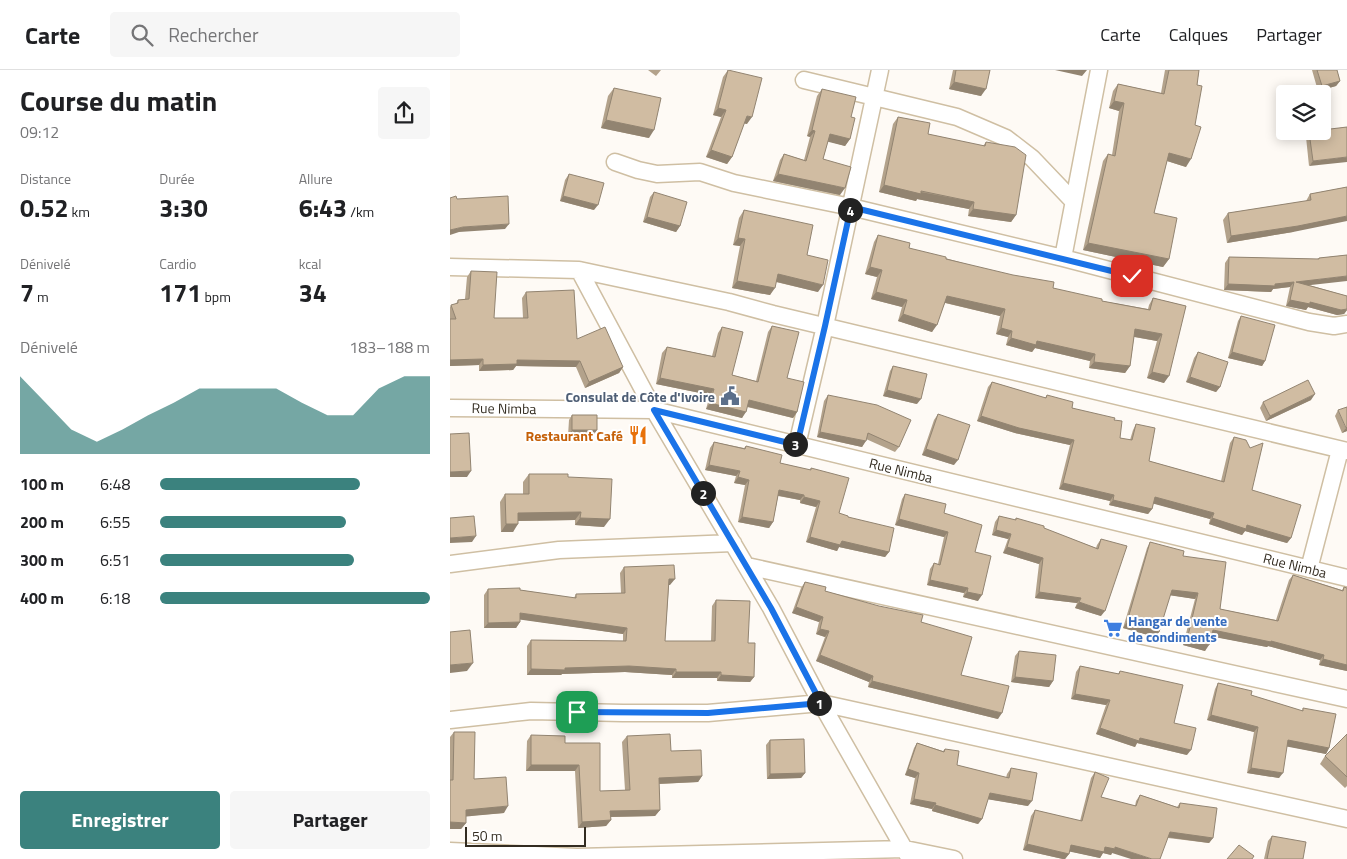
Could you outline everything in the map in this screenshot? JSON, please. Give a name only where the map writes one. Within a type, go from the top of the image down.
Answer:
[{"type":"street","points":[[797,445],[825,326],[880,70]]},
{"type":"street","points":[[1064,258],[1073,201],[1099,70]]},
{"type":"street","points":[[804,80],[875,96],[957,118],[1006,138],[1032,158],[1073,201]]},
{"type":"street","points":[[615,162],[657,174],[700,172],[734,183],[851,207],[1064,258],[1309,322],[1334,326],[1347,324]]},
{"type":"street","points":[[450,267],[579,270],[729,302],[1344,450],[1310,569]]},
{"type":"street","points":[[579,270],[654,410],[747,566],[821,703],[908,854]]},
{"type":"street","name":"Rue Nimba","points":[[450,408],[654,410],[1347,578]]},
{"type":"street","points":[[450,564],[559,550],[733,543]]},
{"type":"street","points":[[747,566],[1347,699]]},
{"type":"street","points":[[450,720],[531,711],[708,713],[821,703],[1347,819]]},
{"type":"street","points":[[450,851],[577,857],[908,854],[954,859]]},
{"type":"building","points":[[728,70],[762,78],[752,117],[747,116],[732,157],[711,150],[726,110],[718,108]]},
{"type":"building","points":[[956,70],[990,70],[986,89],[954,82]]},
{"type":"building","points":[[1169,70],[1199,70],[1197,85],[1202,86],[1195,125],[1201,127],[1191,159],[1169,153],[1154,213],[1177,218],[1169,259],[1088,243],[1108,154],[1115,156],[1124,103],[1114,101],[1118,84],[1164,94]]},
{"type":"building","points":[[1317,70],[1337,70],[1340,81],[1322,85]]},
{"type":"building","points":[[614,88],[661,98],[654,130],[606,120]]},
{"type":"building","points":[[822,89],[856,97],[851,117],[855,118],[850,139],[830,134],[823,159],[851,167],[845,188],[778,174],[784,154],[806,161],[815,131],[812,130]]},
{"type":"building","points":[[898,117],[930,123],[928,134],[985,146],[986,142],[1015,147],[1026,155],[1016,215],[973,209],[974,202],[921,191],[921,194],[884,185]]},
{"type":"building","points":[[1347,127],[1347,157],[1313,161],[1310,140],[1331,140],[1331,129]]},
{"type":"building","points":[[569,174],[604,183],[598,205],[563,196]]},
{"type":"building","points":[[1347,187],[1347,216],[1298,226],[1231,236],[1228,213],[1311,200],[1310,194]]},
{"type":"building","points":[[654,192],[687,202],[680,226],[647,217]]},
{"type":"building","points":[[456,196],[457,199],[508,196],[509,224],[463,227],[450,230],[450,198]]},
{"type":"building","points":[[744,210],[813,225],[807,255],[828,260],[823,285],[778,274],[775,288],[737,281],[745,239],[738,238]]},
{"type":"building","points":[[878,235],[910,243],[909,248],[946,257],[946,259],[1013,275],[1054,282],[1053,288],[1102,299],[1102,301],[1150,310],[1153,298],[1186,306],[1169,376],[1152,372],[1162,334],[1135,329],[1130,366],[1094,362],[1095,354],[1037,341],[1036,345],[1011,338],[1012,331],[1001,328],[1005,309],[947,296],[937,325],[903,314],[907,300],[876,292],[882,270],[870,267]]},
{"type":"building","points":[[1347,255],[1347,276],[1296,282],[1347,296],[1347,309],[1341,310],[1310,302],[1310,304],[1290,300],[1294,282],[1275,284],[1275,286],[1228,284],[1229,257],[1319,259]]},
{"type":"building","points":[[471,271],[497,272],[494,318],[528,318],[526,292],[574,290],[577,339],[605,327],[623,367],[589,382],[580,361],[517,360],[517,364],[483,365],[483,359],[450,360],[450,319],[456,319],[451,305],[458,303],[458,300],[469,299]]},
{"type":"building","points":[[1241,316],[1275,325],[1265,361],[1232,352]]},
{"type":"building","points":[[772,326],[799,332],[787,378],[804,382],[797,412],[749,400],[746,412],[710,403],[714,389],[660,378],[667,347],[715,357],[722,327],[743,332],[732,375],[758,382]]},
{"type":"building","points":[[1198,352],[1228,362],[1220,387],[1190,377]]},
{"type":"building","points":[[893,366],[927,374],[921,399],[887,390]]},
{"type":"building","points":[[1308,380],[1315,394],[1270,416],[1263,402]]},
{"type":"building","points":[[992,382],[1046,398],[1047,395],[1073,402],[1072,408],[1122,421],[1120,438],[1132,440],[1136,424],[1155,428],[1149,461],[1224,482],[1234,437],[1246,440],[1250,448],[1263,443],[1252,490],[1301,505],[1291,538],[1247,525],[1246,529],[1212,518],[1214,513],[1155,497],[1152,509],[1113,500],[1114,495],[1063,483],[1074,440],[1019,428],[981,416]]},
{"type":"building","points":[[828,395],[877,405],[911,420],[899,447],[868,433],[866,441],[820,432]]},
{"type":"building","points":[[1347,407],[1347,427],[1346,428],[1338,410]]},
{"type":"building","points":[[938,414],[970,425],[958,460],[926,449]]},
{"type":"building","points":[[572,415],[597,415],[597,430],[572,430]]},
{"type":"building","points":[[469,433],[471,471],[450,472],[450,434]]},
{"type":"building","points":[[714,442],[745,449],[746,446],[782,455],[780,463],[811,470],[811,468],[849,478],[839,513],[894,528],[889,552],[842,541],[840,545],[810,537],[820,501],[804,497],[804,495],[779,490],[773,522],[742,517],[749,480],[738,477],[740,471],[709,465]]},
{"type":"building","points":[[529,474],[568,474],[568,477],[612,479],[610,519],[580,518],[581,512],[518,513],[518,524],[506,524],[505,494],[529,494]]},
{"type":"building","points":[[905,494],[946,504],[944,513],[982,525],[975,552],[991,556],[982,595],[967,592],[968,588],[930,580],[934,563],[940,565],[948,532],[899,519]]},
{"type":"building","points":[[474,516],[476,536],[450,538],[450,518]]},
{"type":"building","points":[[999,516],[1016,520],[1016,518],[1044,526],[1044,528],[1098,549],[1101,539],[1127,546],[1105,611],[1079,602],[1081,598],[1039,592],[1043,558],[1007,547],[1011,534],[996,530]]},
{"type":"building","points":[[1150,542],[1184,551],[1183,556],[1226,562],[1220,609],[1278,621],[1293,575],[1343,591],[1344,587],[1347,588],[1347,665],[1323,659],[1324,655],[1271,641],[1213,630],[1209,645],[1187,640],[1198,593],[1172,590],[1159,632],[1127,622]]},
{"type":"building","points":[[674,565],[675,579],[669,579],[665,641],[715,641],[716,600],[750,601],[748,643],[755,643],[754,677],[721,675],[721,672],[676,672],[676,669],[629,666],[565,668],[565,670],[531,669],[531,640],[626,641],[627,628],[520,613],[520,622],[488,623],[488,589],[520,588],[520,590],[576,598],[576,594],[625,593],[624,567]]},
{"type":"building","points":[[805,582],[826,587],[825,591],[879,606],[923,615],[921,622],[972,637],[961,675],[1009,686],[1002,713],[872,681],[873,676],[820,655],[829,631],[820,629],[823,617],[796,607]]},
{"type":"building","points":[[470,630],[473,663],[450,665],[450,632]]},
{"type":"building","points":[[1019,651],[1056,655],[1053,681],[1015,677]]},
{"type":"building","points":[[1080,666],[1119,674],[1120,671],[1183,685],[1174,723],[1196,728],[1191,750],[1140,738],[1139,741],[1100,728],[1110,700],[1075,694]]},
{"type":"building","points":[[1218,683],[1252,691],[1251,695],[1303,711],[1303,708],[1336,714],[1329,748],[1288,740],[1283,773],[1251,768],[1258,727],[1211,715]]},
{"type":"building","points":[[454,732],[475,732],[474,779],[506,777],[508,806],[466,810],[466,823],[450,822],[450,780],[453,780]]},
{"type":"building","points":[[670,734],[671,751],[701,750],[702,776],[659,778],[660,810],[610,811],[611,820],[582,822],[579,765],[531,765],[531,735],[565,736],[565,743],[600,743],[600,791],[630,790],[627,736]]},
{"type":"building","points":[[1347,734],[1347,777],[1325,756]]},
{"type":"building","points":[[804,739],[805,773],[770,774],[770,740]]},
{"type":"building","points":[[917,743],[944,752],[945,749],[959,751],[957,765],[1009,778],[1011,768],[1037,773],[1032,801],[990,793],[982,819],[935,805],[936,803],[914,799],[919,773],[908,769]]},
{"type":"building","points":[[1095,772],[1109,778],[1101,797],[1136,806],[1140,795],[1179,808],[1180,803],[1217,808],[1213,838],[1170,832],[1160,859],[1152,859],[1115,847],[1115,849],[1105,847],[1104,852],[1071,845],[1069,854],[1027,844],[1035,810],[1082,821]]},
{"type":"building","points":[[1272,836],[1306,842],[1303,859],[1267,859]]},
{"type":"building","points":[[1239,845],[1254,856],[1252,859],[1227,859]]},
{"type":"place","name":"Consulat de Côte d'Ivoire","points":[[730,396]]},
{"type":"place","name":"Restaurant Café","points":[[638,435]]},
{"type":"place","name":"Hangar de vente de condiments","points":[[1113,628]]},
{"type":"route","points":[[577,712],[708,713],[821,703],[771,608],[654,410],[797,445],[851,207],[1132,276]]}]
